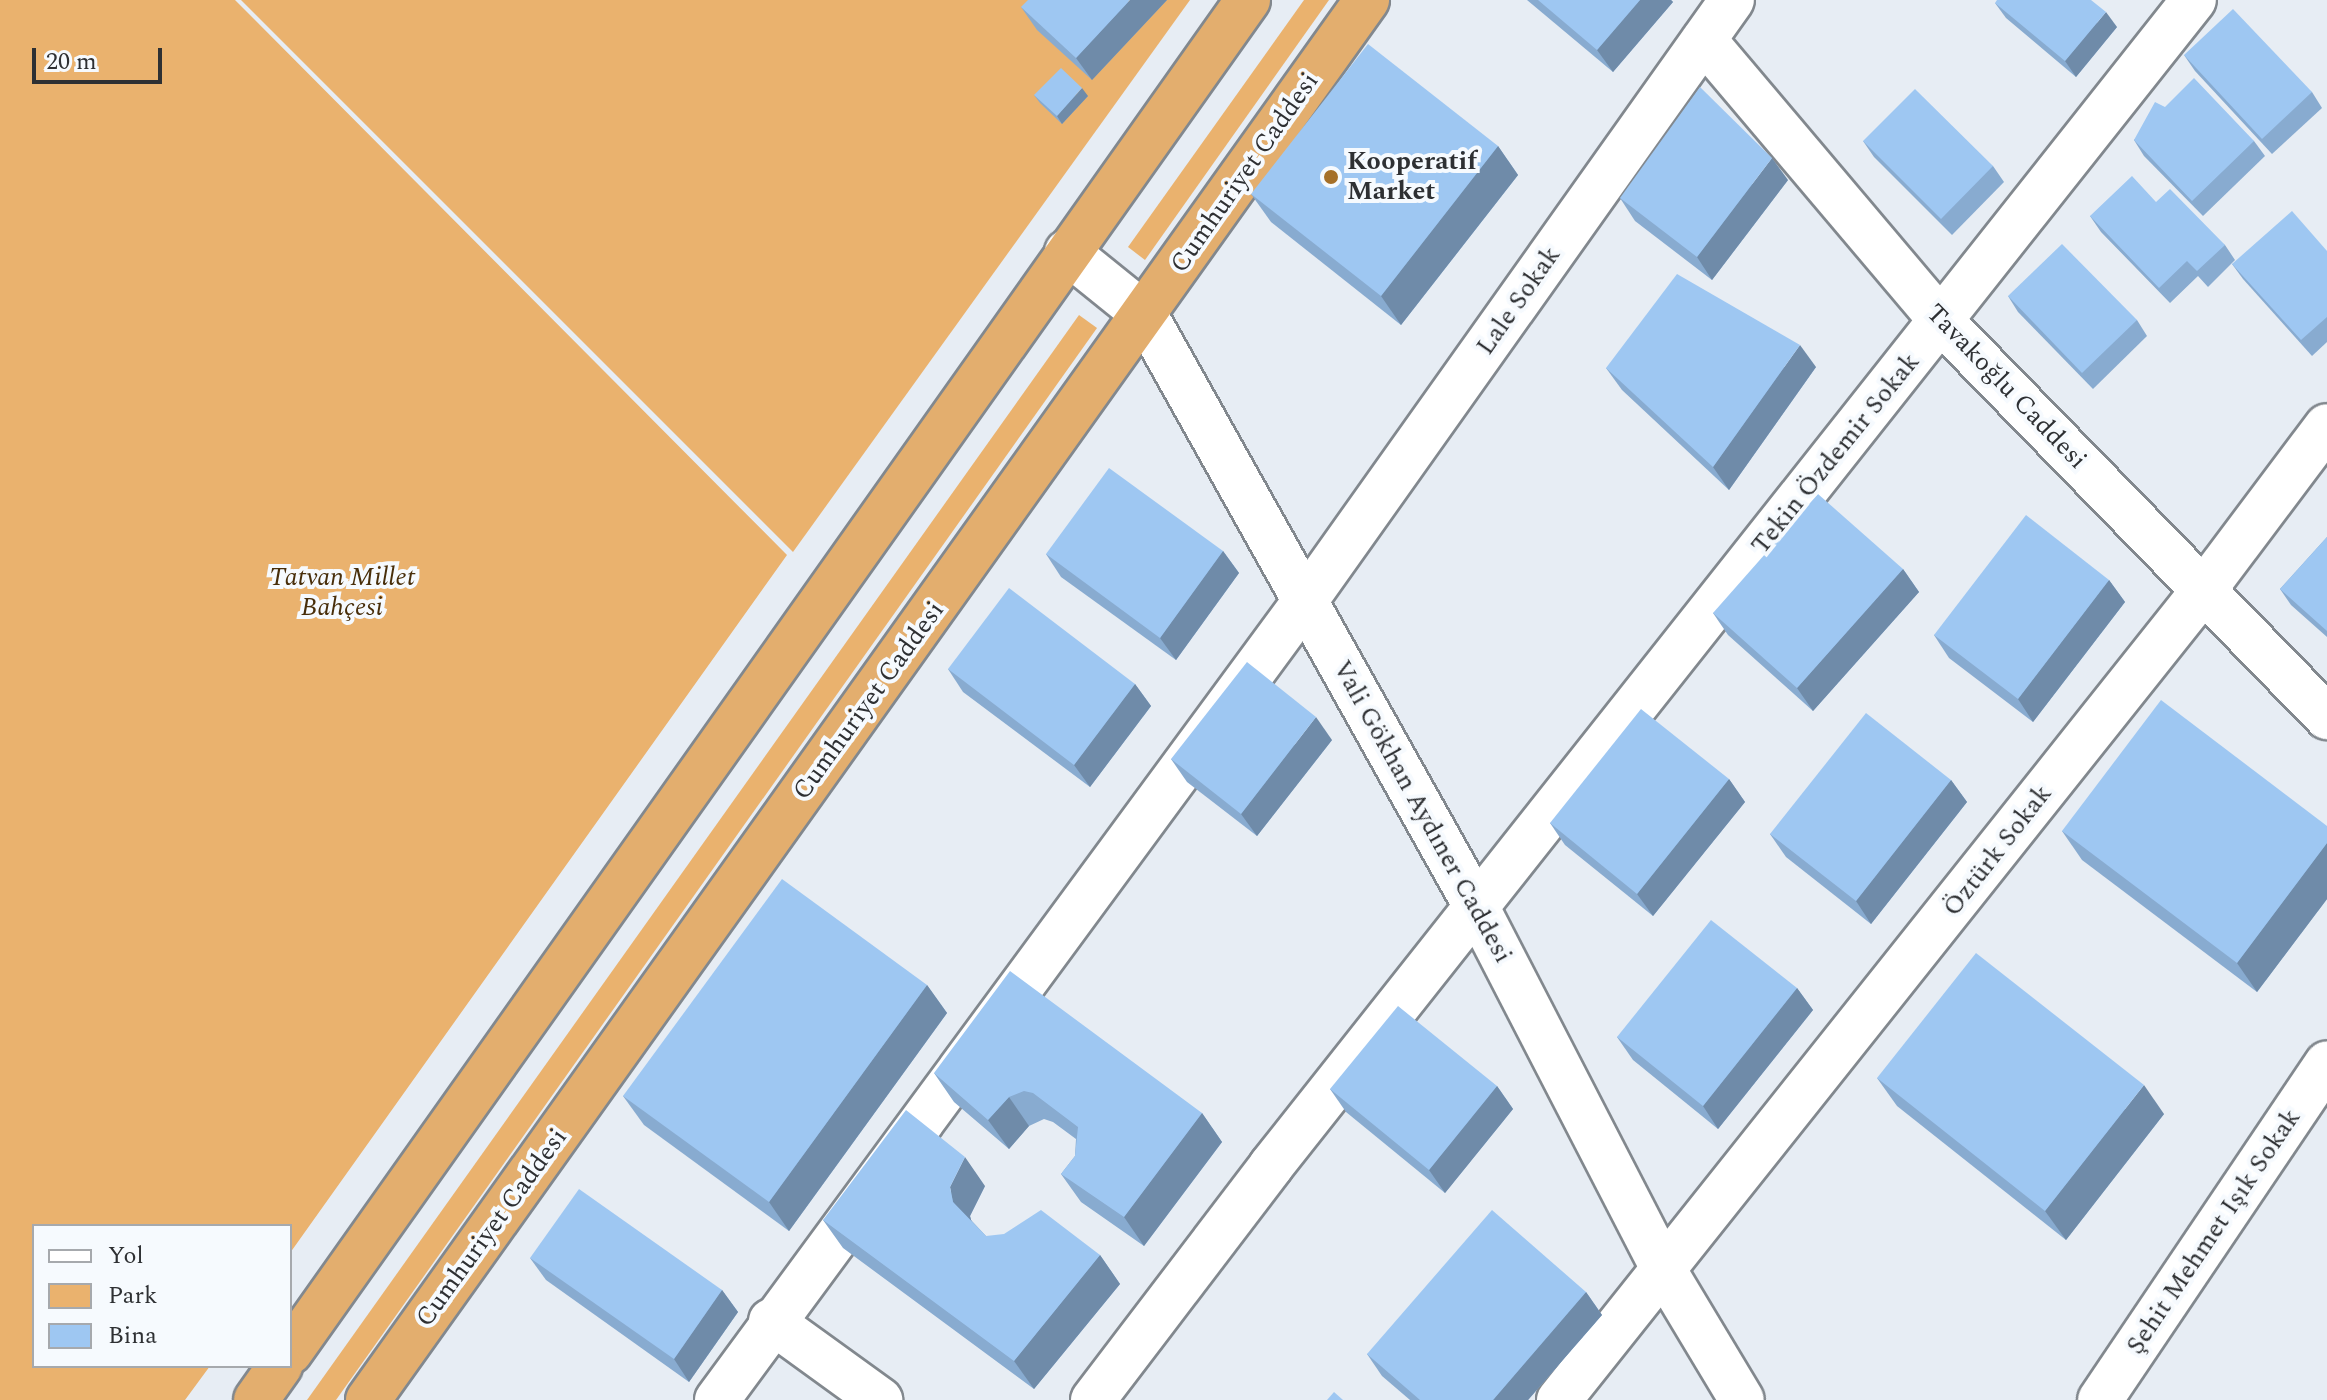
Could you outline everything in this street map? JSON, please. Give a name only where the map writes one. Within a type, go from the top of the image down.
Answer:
[{"type":"highway","points":[[292,1349],[1248,0]]},
{"type":"highway","name":"Cumhuriyet Caddesi","points":[[368,1400],[1367,0]]},
{"type":"highway","points":[[256,1400],[279,1368]]},
{"type":"street","name":"Lale Sokak","points":[[717,1400],[771,1321],[1305,601],[1732,0]]},
{"type":"street","name":"Tekin Özdemir Sokak","points":[[1093,1400],[1271,1166],[2194,0]]},
{"type":"street","name":"Tavakoğlu Caddesi","points":[[1704,40],[1942,322],[2327,717]]},
{"type":"street","name":"Vali Gökhan Aydıner Caddesi","points":[[1067,252],[1145,315],[1477,908],[1665,1272],[1742,1400]]},
{"type":"street","name":"Öztürk Sokak","points":[[1559,1400],[1665,1272],[2203,591],[2327,426]]},
{"type":"street","name":"Şehit Mehmet Işık Sokak","points":[[2100,1400],[2327,1063]]},
{"type":"street","points":[[771,1321],[880,1400]]},
{"type":"green space","name":"Tatvan Millet Bahçesi","points":[[0,0],[235,0],[787,555],[292,1250],[292,1224],[32,1224],[32,1368],[209,1368],[185,1400],[0,1400]]},
{"type":"green space","points":[[241,0],[1190,0],[793,552]]},
{"type":"green space","points":[[1304,0],[1329,0],[1145,260],[1128,247]]},
{"type":"green space","points":[[1079,315],[1097,328],[336,1400],[307,1400]]},
{"type":"building","points":[[1028,0],[1130,0],[1076,58],[1021,7]]},
{"type":"building","points":[[1538,0],[1640,0],[1597,50]]},
{"type":"building","points":[[1997,0],[2091,0],[2106,12],[2065,61],[1995,3]]},
{"type":"building","points":[[2233,9],[2312,92],[2262,139],[2184,55]]},
{"type":"building","points":[[1368,44],[1498,146],[1381,296],[1251,194]]},
{"type":"building","points":[[1061,68],[1082,88],[1057,116],[1034,95]]},
{"type":"building","points":[[2194,78],[2254,141],[2192,201],[2134,140],[2155,102],[2165,107]]},
{"type":"building","points":[[1700,87],[1772,158],[1697,257],[1620,198]]},
{"type":"building","points":[[1915,89],[1993,166],[1941,219],[1863,141]]},
{"type":"building","points":[[2132,176],[2156,202],[2170,189],[2225,245],[2197,271],[2187,261],[2159,288],[2090,216]]},
{"type":"building","points":[[2292,211],[2327,251],[2327,317],[2301,340],[2232,264]]},
{"type":"building","points":[[2062,244],[2137,320],[2082,373],[2008,296]]},
{"type":"building","points":[[1677,274],[1800,345],[1713,467],[1606,368]]},
{"type":"building","points":[[1109,468],[1223,551],[1160,638],[1046,554]]},
{"type":"building","points":[[1818,494],[1903,569],[1797,688],[1713,613]]},
{"type":"building","points":[[2026,515],[2109,580],[2018,699],[1934,635]]},
{"type":"building","points":[[2327,537],[2327,631],[2280,589]]},
{"type":"building","points":[[1009,588],[1135,684],[1074,765],[948,669]]},
{"type":"building","points":[[1247,662],[1316,717],[1241,814],[1171,759]]},
{"type":"building","points":[[2161,700],[2327,826],[2327,843],[2237,963],[2062,831]]},
{"type":"building","points":[[1641,709],[1729,779],[1637,894],[1550,823]]},
{"type":"building","points":[[1866,713],[1951,780],[1856,901],[1770,834]]},
{"type":"building","points":[[782,879],[927,985],[769,1202],[623,1096]]},
{"type":"building","points":[[1711,920],[1797,988],[1703,1106],[1617,1037]]},
{"type":"building","points":[[1976,953],[2144,1085],[2045,1211],[1877,1078]]},
{"type":"building","points":[[1010,971],[1202,1113],[1124,1217],[1061,1174],[1075,1156],[1078,1127],[1033,1093],[1024,1091],[1009,1097],[988,1120],[934,1073]]},
{"type":"building","points":[[1398,1006],[1497,1086],[1429,1170],[1330,1089]]},
{"type":"building","points":[[906,1110],[965,1157],[950,1187],[953,1202],[986,1236],[1004,1234],[1041,1210],[1100,1255],[1014,1361],[823,1220]]},
{"type":"building","points":[[579,1189],[722,1290],[674,1359],[530,1258]]},
{"type":"building","points":[[1492,1210],[1586,1292],[1493,1400],[1420,1400],[1367,1354]]},
{"type":"building","points":[[1334,1392],[1343,1400],[1327,1400]]},
{"type":"place","name":"Kooperatif Market","points":[[1331,177]]}]
